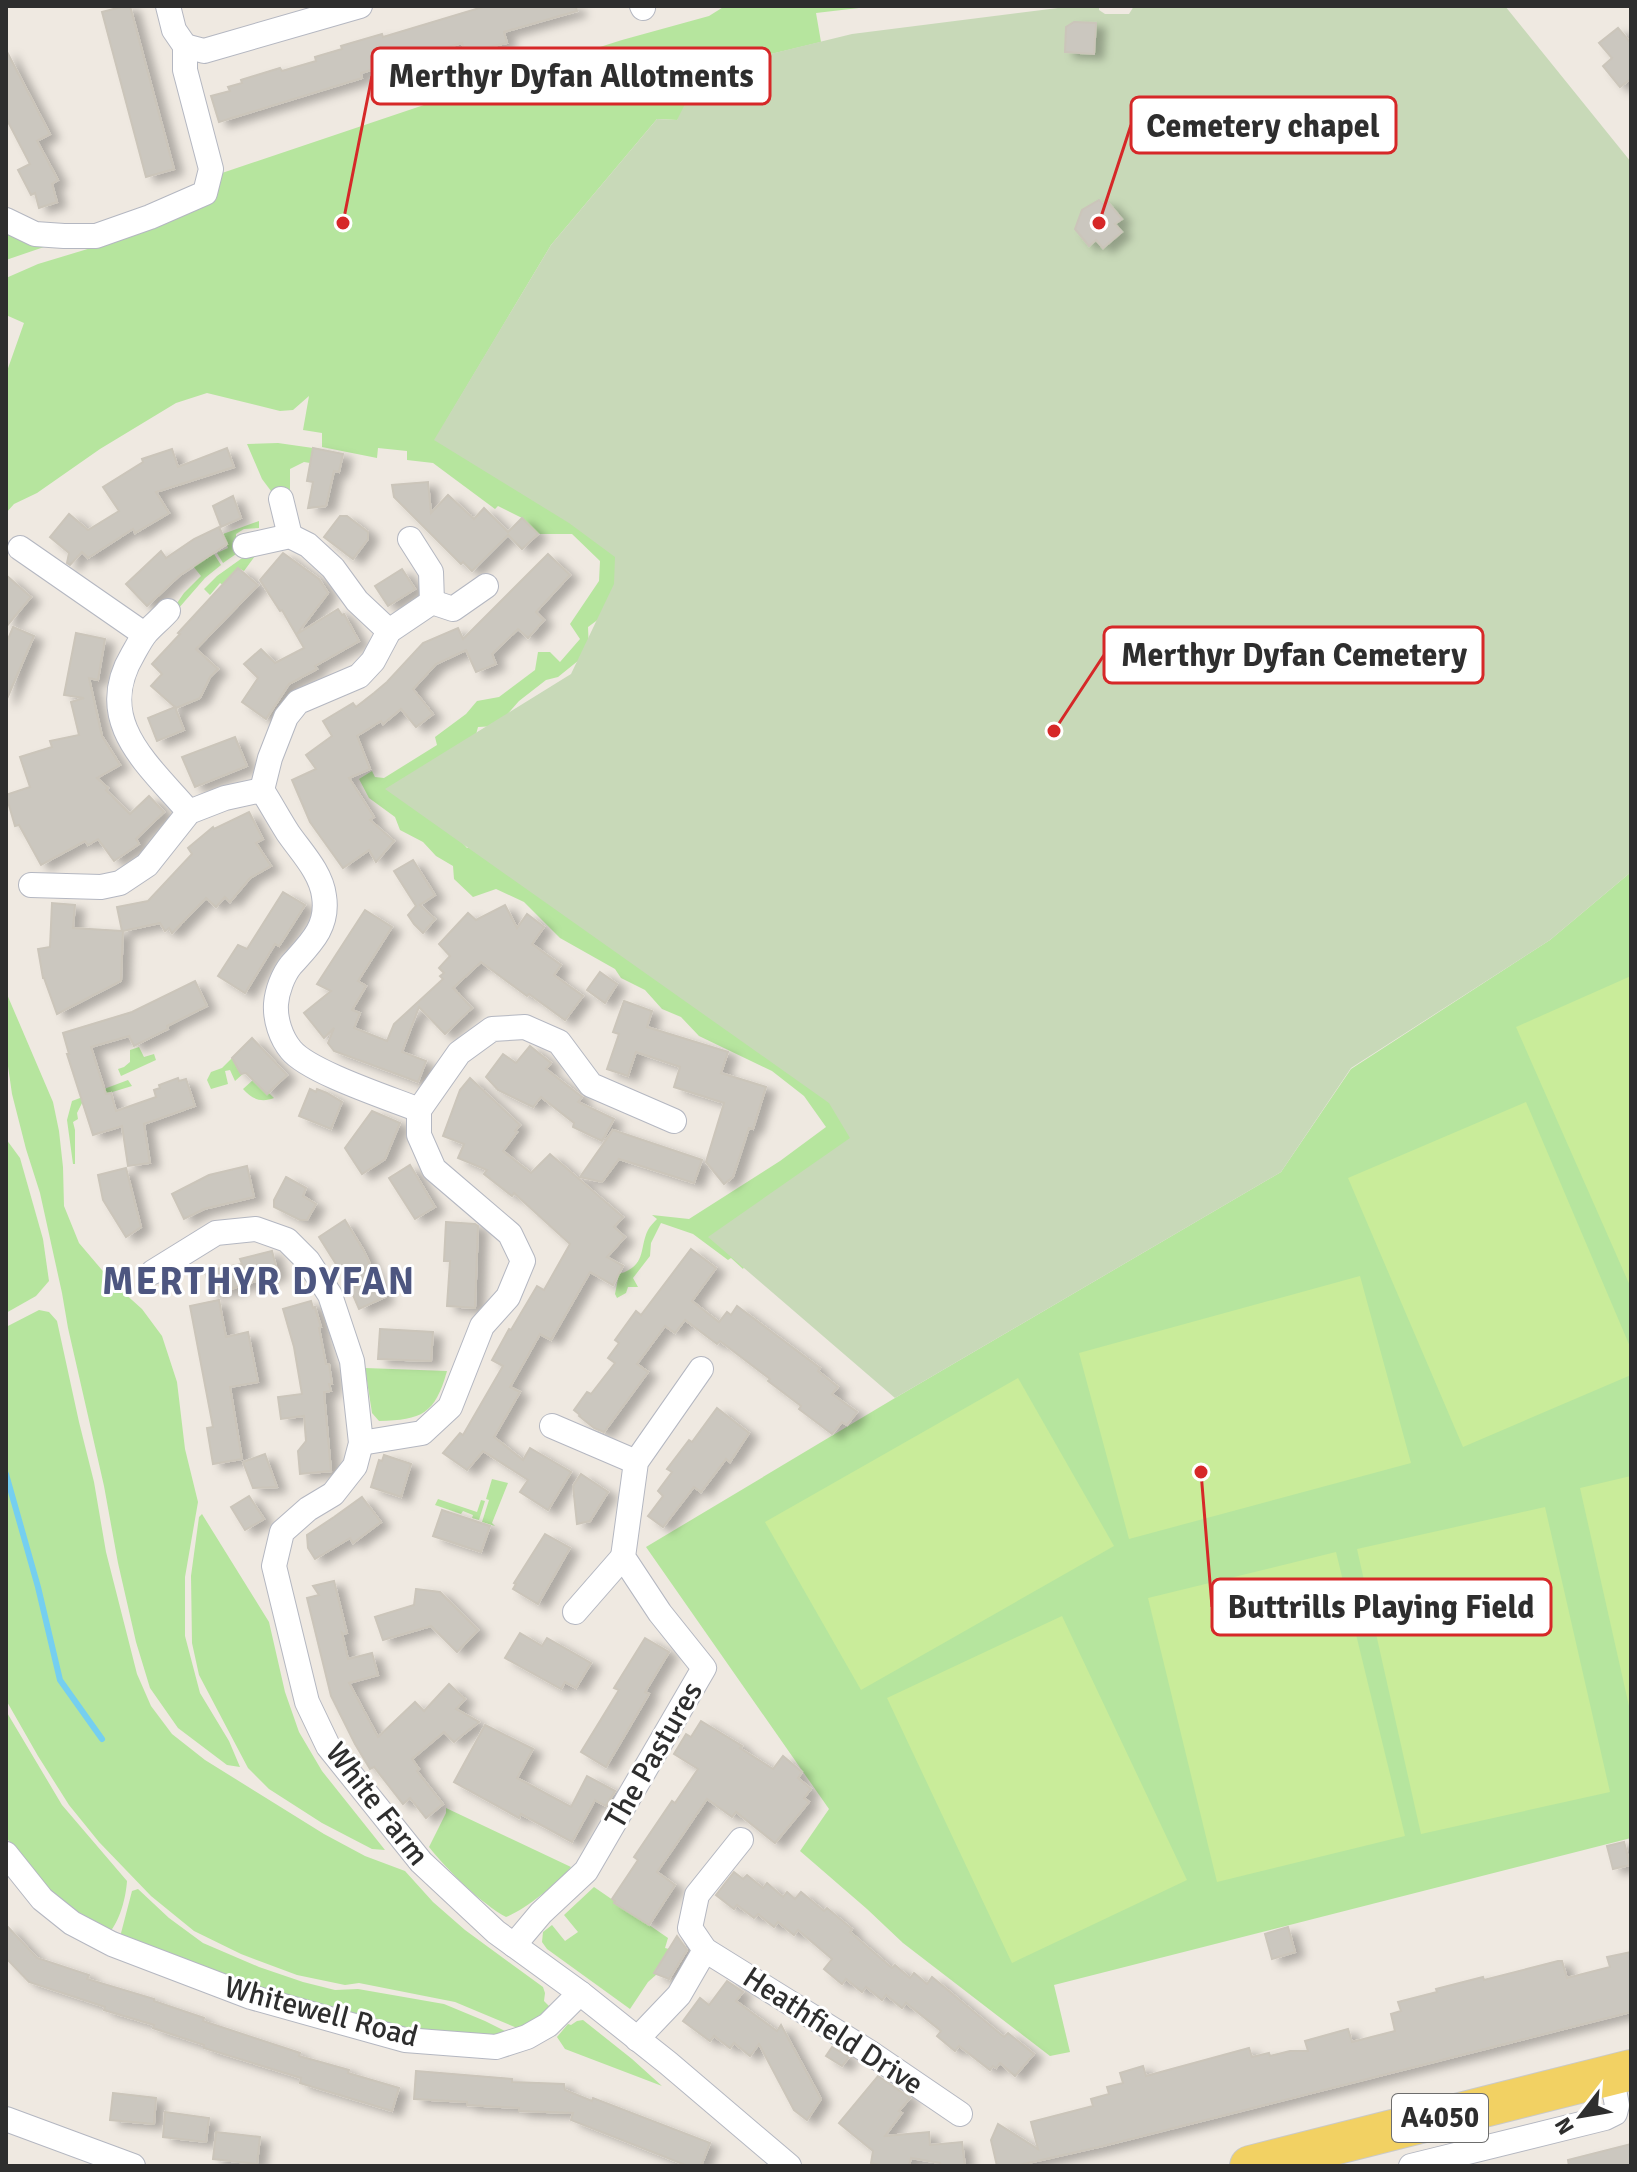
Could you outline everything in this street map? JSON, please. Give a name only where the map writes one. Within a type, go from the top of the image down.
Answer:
[{"type":"main road","name":"A4050","points":[[1250,2166],[1626,2071]]},
{"type":"street","points":[[6,220],[35,234],[96,236],[205,193],[211,169],[185,70],[185,46],[174,30],[168,6]]},
{"type":"street","points":[[185,46],[204,51],[360,6]]},
{"type":"street","points":[[281,499],[290,536]]},
{"type":"street","points":[[245,546],[290,536],[308,545],[333,568],[357,601],[389,631]]},
{"type":"street","points":[[410,539],[431,572],[432,602]]},
{"type":"street","points":[[20,548],[144,634]]},
{"type":"street","points":[[432,602],[453,609],[486,586]]},
{"type":"street","points":[[419,1110],[303,1061],[291,1050],[278,1026],[276,1002],[280,986],[289,968],[318,933],[325,916],[324,894],[311,864],[288,834],[262,790],[286,717],[298,702],[359,676],[373,661],[389,631],[432,602]]},
{"type":"street","points":[[168,611],[144,634],[123,671],[118,691],[119,710],[127,735],[144,760],[189,812]]},
{"type":"street","points":[[31,885],[101,887],[120,883],[147,865],[189,812],[225,798],[262,790]]},
{"type":"street","points":[[153,1272],[216,1233],[256,1229],[287,1240],[308,1261],[330,1295],[352,1361],[361,1443],[422,1433],[450,1407],[482,1326],[508,1297],[523,1261],[510,1234],[434,1169],[419,1135],[419,1110],[459,1053],[492,1029],[525,1027],[559,1042],[591,1085],[674,1121]]},
{"type":"street","points":[[575,1612],[623,1557],[636,1462],[701,1369]]},
{"type":"street","points":[[552,1426],[636,1462]]},
{"type":"street","name":"White Farm","points":[[361,1443],[355,1466],[333,1494],[308,1509],[282,1532],[274,1566],[307,1702],[328,1746],[421,1862],[458,1899],[580,1993]]},
{"type":"street","name":"The Pastures","points":[[514,1945],[541,1913],[586,1871],[704,1668],[660,1613],[623,1557]]},
{"type":"street","points":[[637,2039],[679,1995],[705,1950],[690,1928],[697,1895],[741,1840]]},
{"type":"street","name":"Whitewell Road","points":[[6,1854],[42,1899],[72,1923],[112,1944],[251,1997],[405,2040],[496,2047],[527,2037],[548,2025],[580,1993]]},
{"type":"street","name":"Heathfield Drive","points":[[705,1950],[869,2052],[960,2114]]},
{"type":"street","points":[[580,1993],[789,2166]]},
{"type":"street","points":[[1411,2166],[1439,2163],[1605,2118],[1615,2113],[1626,2071]]},
{"type":"street","points":[[6,2119],[133,2166]]},
{"type":"green space","points":[[725,6],[876,6],[816,13],[821,42],[746,60],[677,120],[657,119],[551,245],[446,421],[624,553],[607,613],[588,627],[589,652],[558,677],[546,680],[519,701],[497,726],[478,727],[451,830],[467,848],[480,845],[799,1060],[858,1138],[748,1259],[743,1269],[693,1234],[661,1223],[651,1243],[650,1256],[633,1278],[638,1287],[628,1287],[626,1293],[617,1298],[619,1274],[628,1271],[641,1256],[648,1230],[657,1219],[652,1215],[689,1219],[780,1161],[826,1127],[804,1096],[772,1071],[699,1036],[681,1017],[662,1009],[645,990],[560,938],[524,902],[496,889],[473,897],[454,879],[453,866],[436,856],[423,842],[400,830],[395,817],[369,798],[359,779],[372,771],[375,777],[384,778],[437,745],[435,737],[466,714],[477,701],[499,697],[535,670],[538,652],[550,652],[560,662],[580,639],[570,624],[599,581],[600,561],[572,534],[538,534],[522,518],[498,506],[495,509],[433,463],[407,460],[407,451],[378,448],[377,458],[322,447],[322,433],[303,430],[309,396],[293,410],[280,411],[207,393],[176,403],[100,449],[37,493],[14,504],[6,513],[6,374],[24,323],[6,315],[6,278],[38,264],[124,238],[222,173],[540,66],[709,16]]},
{"type":"green space","points":[[1074,6],[1099,6],[1105,14],[1129,14],[1134,6],[1505,6],[1631,162],[1631,872],[1550,940],[1351,1068],[1281,1172],[895,1398],[708,1237],[850,1138],[829,1103],[385,789],[571,674],[614,584],[615,557],[569,523],[434,440],[551,245],[657,119],[677,120],[693,88],[746,60],[852,34]]},
{"type":"green space","points":[[6,230],[15,236],[44,247],[6,260]]},
{"type":"green space","points":[[278,443],[313,448],[310,463],[304,462],[290,469],[290,497],[274,495],[262,479],[247,444]]},
{"type":"green space","points":[[259,521],[259,528],[244,529],[236,534],[239,552],[223,563],[217,553],[228,548],[223,534]]},
{"type":"green space","points":[[214,554],[221,565],[178,609],[175,606],[184,593],[201,576],[193,566]]},
{"type":"green space","points":[[245,556],[255,556],[244,571],[240,569],[224,586],[220,583],[210,595],[204,589],[217,576]]},
{"type":"green space","points":[[1631,872],[1631,1838],[1054,1985],[1070,2052],[1050,2056],[903,1943],[800,1851],[829,1809],[646,1547],[1281,1172],[1351,1069],[1550,940]]},
{"type":"green space","points":[[1631,976],[1631,1288],[1516,1027]]},
{"type":"green space","points":[[6,992],[53,1102],[63,1167],[64,1206],[79,1243],[113,1283],[142,1309],[162,1336],[177,1382],[185,1449],[198,1502],[185,1577],[185,1636],[200,1693],[229,1741],[240,1767],[227,1765],[178,1728],[150,1688],[136,1642],[40,1193],[12,1094],[6,1052]]},
{"type":"green space","points":[[139,1047],[144,1057],[154,1054],[156,1060],[121,1076],[118,1069],[130,1062],[130,1050]]},
{"type":"green space","points":[[232,1058],[245,1072],[235,1081],[230,1070],[225,1071],[228,1084],[211,1089],[207,1080],[211,1072],[222,1068]]},
{"type":"green space","points":[[128,1080],[132,1086],[83,1101],[77,1113],[78,1119],[73,1122],[73,1164],[67,1120],[72,1101]]},
{"type":"green space","points":[[253,1080],[274,1098],[261,1100],[246,1092],[243,1089]]},
{"type":"green space","points":[[1526,1102],[1631,1349],[1631,1375],[1463,1447],[1348,1178]]},
{"type":"green space","points":[[6,1139],[20,1158],[43,1239],[49,1281],[36,1296],[6,1313]]},
{"type":"green space","points":[[1360,1276],[1411,1463],[1129,1539],[1079,1353]]},
{"type":"green space","points":[[39,1310],[49,1312],[57,1321],[94,1482],[106,1552],[137,1674],[151,1706],[172,1734],[205,1760],[324,1834],[365,1856],[405,1871],[433,1902],[465,1930],[543,1987],[544,2001],[550,2007],[522,2030],[455,2002],[359,1983],[345,1985],[297,1975],[241,1954],[194,1931],[151,1896],[99,1842],[69,1805],[6,1700],[6,1327]]},
{"type":"green space","points":[[365,1368],[447,1371],[437,1397],[425,1412],[406,1419],[379,1421],[372,1413]]},
{"type":"green space","points":[[1018,1378],[1114,1546],[861,1690],[765,1522]]},
{"type":"green space","points":[[1631,1476],[1631,1715],[1580,1488]]},
{"type":"green space","points":[[492,1479],[508,1483],[492,1523],[495,1526],[482,1522]]},
{"type":"green space","points":[[438,1499],[477,1512],[481,1500],[485,1501],[479,1520],[463,1511],[461,1514],[435,1505]]},
{"type":"green space","points":[[1545,1507],[1610,1792],[1421,1834],[1357,1549]]},
{"type":"green space","points":[[202,1514],[269,1622],[285,1692],[299,1732],[322,1771],[385,1850],[372,1849],[322,1823],[269,1789],[248,1768],[199,1675],[192,1643],[191,1576],[199,1517]]},
{"type":"green space","points":[[1336,1552],[1405,1836],[1217,1882],[1148,1598]]},
{"type":"green space","points":[[1062,1616],[1187,1880],[1012,1963],[887,1698]]},
{"type":"green space","points":[[6,1711],[62,1805],[127,1881],[122,1908],[109,1933],[87,1921],[40,1882],[6,1837]]},
{"type":"green space","points":[[446,1808],[571,1867],[541,1895],[506,1917],[465,1886],[429,1847]]},
{"type":"green space","points":[[594,1887],[668,1938],[665,1948],[669,1949],[654,1972],[657,1974],[630,2009],[547,1949],[542,1942],[543,1932],[552,1925],[565,1941],[578,1932],[564,1915]]},
{"type":"green space","points":[[138,1889],[169,1918],[203,1943],[259,1967],[335,1990],[358,1989],[444,2004],[511,2034],[497,2036],[409,2029],[291,2000],[120,1937],[132,1891]]},
{"type":"green space","points":[[583,2020],[662,2086],[565,2049],[557,2037],[568,2024]]},
{"type":"building","points":[[130,6],[174,169],[146,177],[102,12]]},
{"type":"building","points":[[486,6],[576,6],[577,11],[504,32],[507,43],[465,52],[462,43],[361,73],[362,78],[219,122],[211,96],[230,91],[228,87],[242,83],[241,80],[316,61],[315,57],[342,49],[341,46],[382,34],[383,37]]},
{"type":"building","points":[[1074,22],[1096,23],[1094,54],[1065,52],[1066,27]]},
{"type":"building","points":[[1618,28],[1631,43],[1631,82],[1629,80],[1620,87],[1603,66],[1612,58],[1599,43]]},
{"type":"building","points":[[6,50],[50,134],[37,141],[58,180],[52,184],[57,202],[39,208],[35,193],[31,195],[18,170],[30,164],[6,118]]},
{"type":"building","points":[[1099,200],[1103,205],[1107,201],[1122,219],[1115,224],[1122,232],[1103,248],[1096,240],[1089,246],[1075,229],[1082,210]]},
{"type":"building","points":[[227,448],[234,467],[156,492],[169,513],[135,533],[133,529],[88,558],[82,552],[70,565],[67,563],[69,553],[50,537],[69,514],[88,530],[119,511],[103,487],[143,462],[142,459],[172,449],[178,467]]},
{"type":"building","points":[[313,448],[343,454],[339,472],[334,471],[326,506],[308,508],[313,482],[307,481]]},
{"type":"building","points":[[428,482],[431,513],[448,495],[474,519],[484,508],[508,532],[522,518],[538,534],[522,549],[508,535],[472,571],[463,562],[461,564],[394,497],[392,485]]},
{"type":"building","points":[[233,496],[241,518],[221,527],[213,506]]},
{"type":"building","points":[[340,516],[347,516],[368,532],[368,539],[353,559],[324,537]]},
{"type":"building","points":[[219,527],[227,544],[179,576],[147,606],[126,584],[161,551],[166,558]]},
{"type":"building","points":[[283,553],[319,579],[328,593],[297,634],[338,609],[359,641],[289,684],[266,719],[242,702],[258,678],[244,664],[261,649],[275,663],[304,648],[260,580]]},
{"type":"building","points":[[548,554],[570,575],[536,612],[544,620],[528,638],[518,629],[492,654],[496,664],[476,672],[466,650],[436,664],[413,689],[433,714],[416,727],[401,709],[383,724],[381,721],[357,736],[370,769],[349,778],[374,817],[370,820],[394,841],[376,862],[369,850],[343,868],[310,822],[292,780],[316,769],[306,755],[332,736],[323,721],[353,703],[356,707],[374,693],[423,643],[458,628],[463,639]]},
{"type":"building","points":[[238,568],[258,585],[196,649],[218,669],[210,677],[200,698],[176,708],[151,686],[162,674],[152,664]]},
{"type":"building","points":[[402,569],[415,589],[388,606],[375,586]]},
{"type":"building","points":[[6,575],[31,597],[6,627]]},
{"type":"building","points":[[13,627],[34,636],[6,701],[6,644]]},
{"type":"building","points":[[76,633],[105,639],[98,680],[89,678],[102,736],[120,765],[97,778],[130,814],[149,796],[164,812],[136,839],[139,844],[114,861],[98,839],[88,845],[85,841],[41,865],[19,825],[15,826],[6,795],[30,787],[20,757],[52,747],[50,741],[79,735],[71,702],[84,698],[64,695]]},
{"type":"building","points":[[175,707],[184,730],[157,741],[148,718]]},
{"type":"building","points":[[235,737],[247,766],[195,787],[182,757]]},
{"type":"building","points":[[249,812],[263,839],[256,843],[271,866],[250,878],[230,902],[225,897],[216,907],[206,898],[172,933],[169,928],[165,931],[160,923],[123,931],[121,981],[57,1014],[43,978],[38,949],[50,947],[52,903],[75,905],[73,928],[122,931],[117,907],[148,901],[192,854],[188,848],[213,827]]},
{"type":"building","points":[[413,860],[435,895],[420,905],[435,919],[423,933],[408,915],[416,906],[394,871]]},
{"type":"building","points":[[283,892],[305,905],[279,946],[275,944],[245,993],[218,976],[238,945],[247,949]]},
{"type":"building","points":[[505,905],[517,928],[527,914],[544,927],[532,944],[561,965],[554,975],[583,996],[565,1020],[481,962],[453,988],[472,1008],[445,1034],[419,1007],[402,1052],[426,1061],[418,1082],[334,1051],[328,1043],[334,1028],[324,1038],[304,1013],[331,991],[317,984],[365,910],[392,927],[358,981],[366,986],[352,1010],[360,1013],[354,1028],[387,1041],[394,1024],[443,979],[440,976],[444,973],[439,968],[450,956],[439,944],[468,913],[476,920]]},
{"type":"building","points":[[600,972],[617,984],[605,1003],[587,990]]},
{"type":"building","points":[[195,981],[207,1006],[134,1046],[129,1036],[91,1047],[106,1094],[111,1093],[116,1111],[156,1097],[154,1090],[160,1088],[159,1085],[178,1078],[179,1081],[186,1079],[195,1106],[144,1124],[150,1163],[128,1166],[122,1126],[93,1135],[63,1033],[132,1012]]},
{"type":"building","points":[[624,1001],[652,1011],[647,1027],[728,1052],[721,1073],[766,1087],[733,1177],[724,1184],[706,1162],[724,1103],[674,1087],[680,1067],[636,1052],[628,1076],[607,1069],[619,1034],[613,1032]]},
{"type":"building","points":[[252,1038],[287,1075],[267,1094],[246,1073],[241,1074],[232,1058]]},
{"type":"building","points":[[530,1046],[551,1063],[546,1069],[582,1097],[578,1102],[614,1119],[602,1141],[573,1127],[574,1123],[541,1097],[533,1107],[498,1090],[486,1077],[503,1054],[516,1063]]},
{"type":"building","points":[[470,1078],[520,1125],[503,1151],[531,1173],[550,1154],[623,1217],[614,1227],[625,1237],[607,1257],[623,1266],[613,1285],[590,1272],[551,1340],[540,1334],[510,1387],[520,1392],[494,1437],[523,1460],[530,1448],[571,1472],[548,1510],[520,1492],[528,1480],[483,1451],[467,1470],[443,1453],[460,1433],[463,1435],[503,1366],[492,1360],[509,1329],[537,1286],[544,1290],[570,1244],[514,1193],[512,1196],[484,1174],[487,1170],[458,1158],[464,1144],[443,1136],[460,1090]]},
{"type":"building","points":[[310,1089],[327,1093],[342,1102],[331,1129],[299,1116]]},
{"type":"building","points":[[372,1111],[400,1123],[385,1159],[362,1174],[345,1148]]},
{"type":"building","points":[[613,1130],[702,1160],[694,1183],[619,1159],[602,1182],[580,1177]]},
{"type":"building","points":[[410,1165],[435,1207],[415,1219],[389,1178]]},
{"type":"building","points":[[247,1166],[254,1197],[204,1209],[184,1219],[172,1194],[209,1175]]},
{"type":"building","points":[[126,1168],[141,1227],[126,1237],[103,1200],[98,1175]]},
{"type":"building","points":[[286,1177],[306,1188],[303,1196],[316,1204],[307,1220],[300,1220],[274,1207],[274,1200]]},
{"type":"building","points":[[345,1220],[364,1251],[385,1297],[359,1309],[341,1267],[339,1269],[319,1237]]},
{"type":"building","points":[[446,1222],[478,1226],[475,1308],[447,1306],[450,1261],[444,1261]]},
{"type":"building","points":[[691,1249],[716,1268],[692,1301],[719,1322],[727,1312],[731,1315],[737,1306],[820,1368],[818,1371],[838,1387],[832,1394],[857,1412],[847,1425],[842,1422],[832,1434],[799,1409],[801,1406],[768,1381],[770,1379],[720,1341],[717,1344],[685,1320],[675,1333],[665,1326],[637,1364],[648,1372],[604,1432],[579,1416],[574,1410],[615,1363],[608,1358],[619,1343],[615,1340],[636,1311],[641,1315]]},
{"type":"building","points":[[272,1251],[278,1274],[210,1293],[205,1271],[242,1264],[240,1259]]},
{"type":"building","points":[[219,1300],[226,1337],[248,1332],[258,1382],[230,1387],[242,1459],[213,1464],[207,1428],[213,1427],[190,1306]]},
{"type":"building","points":[[311,1301],[321,1327],[332,1384],[329,1384],[331,1391],[324,1392],[331,1471],[300,1474],[298,1451],[306,1441],[304,1416],[281,1419],[278,1397],[302,1394],[294,1347],[283,1309]]},
{"type":"building","points":[[380,1329],[433,1332],[431,1361],[378,1359]]},
{"type":"building","points":[[717,1408],[749,1433],[730,1462],[726,1459],[701,1492],[694,1487],[663,1527],[648,1516],[663,1496],[658,1491],[672,1472],[667,1469]]},
{"type":"building","points":[[265,1454],[277,1487],[253,1488],[243,1462]]},
{"type":"building","points":[[384,1455],[411,1464],[401,1497],[371,1487],[379,1460],[382,1461]]},
{"type":"building","points":[[581,1474],[608,1492],[590,1521],[577,1524],[573,1486]]},
{"type":"building","points":[[249,1496],[264,1519],[245,1530],[231,1507]]},
{"type":"building","points":[[362,1497],[381,1522],[353,1543],[350,1538],[315,1559],[308,1548],[307,1535]]},
{"type":"building","points":[[442,1510],[490,1526],[481,1552],[433,1536]]},
{"type":"building","points":[[545,1534],[570,1548],[538,1604],[513,1589]]},
{"type":"building","points":[[334,1581],[347,1633],[342,1633],[348,1659],[372,1653],[378,1675],[349,1683],[378,1737],[415,1702],[424,1711],[449,1684],[465,1699],[456,1709],[479,1722],[454,1742],[444,1732],[412,1759],[419,1769],[417,1771],[443,1804],[426,1818],[410,1798],[403,1804],[374,1767],[370,1769],[331,1696],[307,1598],[319,1595],[313,1586]]},
{"type":"building","points":[[416,1589],[440,1592],[478,1630],[457,1652],[431,1626],[383,1640],[375,1617],[414,1605]]},
{"type":"building","points":[[520,1633],[542,1646],[547,1638],[591,1663],[576,1688],[565,1682],[561,1689],[505,1658]]},
{"type":"building","points":[[645,1638],[669,1652],[645,1692],[649,1694],[606,1767],[581,1752],[619,1690],[614,1688]]},
{"type":"building","points":[[701,1721],[773,1769],[783,1756],[802,1772],[798,1778],[811,1789],[804,1798],[809,1802],[775,1843],[736,1812],[732,1817],[707,1799],[657,1872],[675,1885],[649,1925],[612,1899],[638,1860],[634,1857],[698,1769],[674,1754],[686,1734],[691,1737]]},
{"type":"building","points":[[485,1725],[533,1749],[517,1778],[571,1807],[587,1776],[615,1791],[606,1806],[595,1800],[572,1842],[521,1814],[519,1818],[454,1782]]},
{"type":"building","points":[[1624,1842],[1630,1865],[1613,1869],[1607,1846]]},
{"type":"building","points":[[734,1872],[743,1879],[747,1875],[763,1888],[767,1883],[783,1897],[787,1892],[795,1899],[801,1892],[824,1911],[827,1908],[892,1968],[895,1965],[910,1978],[914,1973],[927,1984],[932,1977],[1004,2037],[1008,2033],[1034,2054],[1015,2076],[1000,2063],[990,2070],[959,2046],[955,2051],[937,2036],[941,2031],[906,2003],[902,2008],[886,1995],[882,2000],[866,1987],[862,1992],[846,1979],[842,1984],[824,1969],[832,1959],[798,1930],[794,1935],[778,1922],[774,1927],[758,1914],[754,1918],[737,1905],[734,1909],[716,1895]]},
{"type":"building","points":[[6,1925],[37,1958],[89,1975],[87,1979],[154,1999],[204,2018],[203,2021],[300,2053],[299,2056],[399,2088],[392,2111],[300,2083],[301,2078],[204,2048],[204,2045],[153,2028],[154,2025],[29,1982],[6,1958]]},
{"type":"building","points":[[1288,1927],[1295,1952],[1272,1959],[1265,1934]]},
{"type":"building","points":[[677,1936],[687,1950],[669,1979],[654,1973]]},
{"type":"building","points":[[1631,1952],[1631,2012],[1103,2146],[1015,2166],[997,2166],[991,2140],[998,2124],[1038,2149],[1031,2122],[1093,2106],[1091,2099],[1109,2094],[1107,2087],[1123,2083],[1120,2073],[1143,2066],[1146,2076],[1249,2048],[1252,2057],[1308,2051],[1305,2041],[1348,2029],[1352,2042],[1395,2031],[1391,2014],[1401,2011],[1398,2002],[1437,1992],[1436,1989],[1558,1961],[1562,1961],[1567,1978],[1610,1967],[1607,1957]]},
{"type":"building","points":[[727,1981],[743,1992],[736,2001],[777,2031],[781,2025],[821,2099],[807,2120],[794,2110],[759,2044],[750,2056],[734,2043],[730,2048],[714,2036],[710,2041],[683,2021],[700,1998],[709,2005]]},
{"type":"building","points":[[832,2047],[849,2057],[842,2066],[826,2056]]},
{"type":"building","points":[[416,2071],[512,2079],[512,2082],[564,2084],[565,2090],[592,2101],[593,2098],[710,2143],[701,2166],[688,2166],[571,2120],[573,2113],[519,2111],[519,2108],[467,2105],[467,2102],[414,2099]]},
{"type":"building","points":[[878,2076],[910,2098],[885,2136],[929,2132],[930,2145],[962,2142],[965,2166],[941,2166],[940,2163],[911,2158],[909,2166],[871,2163],[873,2151],[839,2123]]},
{"type":"building","points":[[113,2093],[156,2098],[154,2124],[110,2120]]},
{"type":"building","points":[[165,2112],[209,2118],[206,2142],[163,2137]]},
{"type":"building","points":[[216,2132],[260,2137],[257,2164],[213,2159]]},
{"type":"building","points":[[1631,2144],[1631,2166],[1569,2166],[1568,2160]]},
{"type":"waterway","points":[[6,1474],[60,1680],[102,1739]]},
{"type":"place","name":"Merthyr Dyfan Allotments","points":[[343,223]]},
{"type":"place","name":"Cemetery chapel","points":[[1099,223]]},
{"type":"place","name":"Merthyr Dyfan Cemetery","points":[[1054,731]]},
{"type":"place","name":"Buttrills Playing Field","points":[[1201,1472]]},
{"type":"district","name":"MERTHYR DYFAN","points":[[259,1281]]}]
